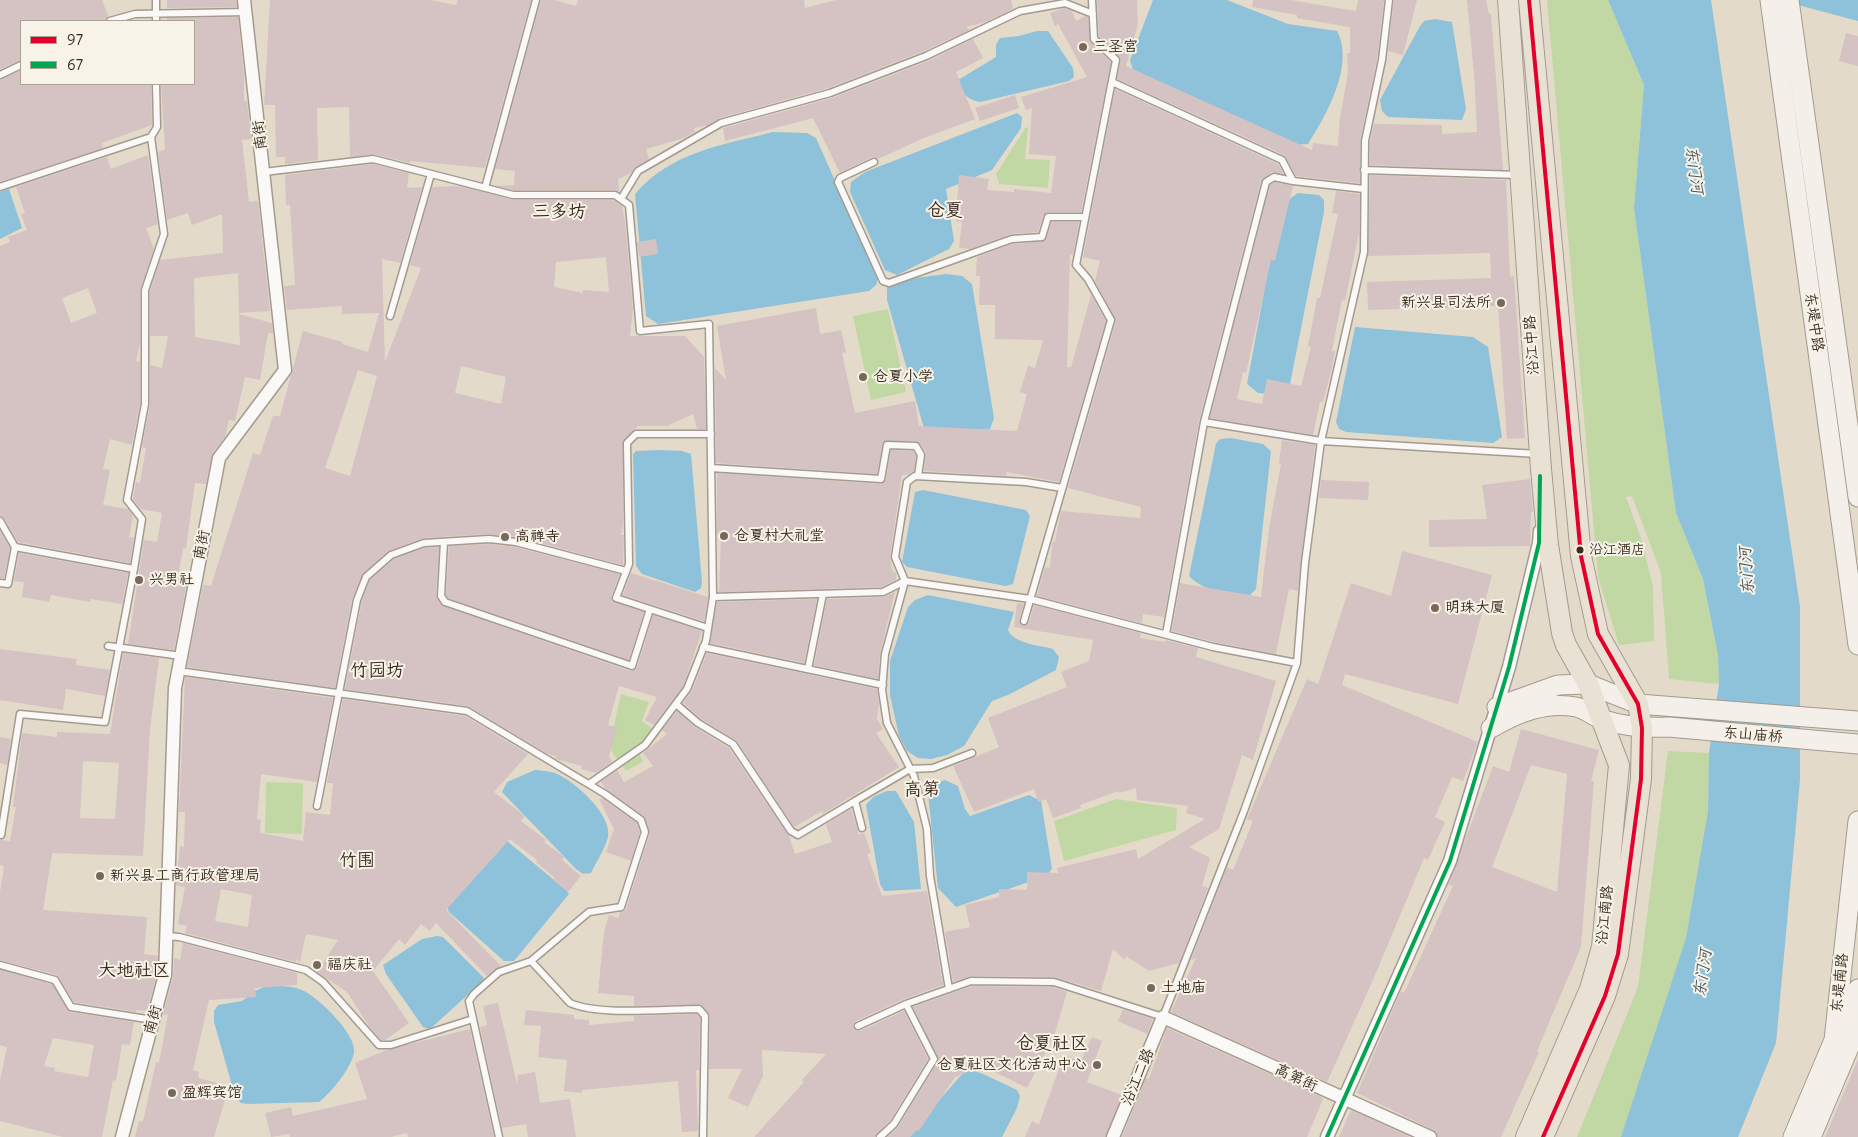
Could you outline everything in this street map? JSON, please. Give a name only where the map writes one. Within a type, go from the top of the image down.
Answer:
[{"type":"main road","name":"沿江中路","points":[[1508,0],[1540,462],[1548,545],[1562,633],[1566,645],[1588,684]]},
{"type":"main road","name":"沿江中路","points":[[1529,0],[1581,556],[1598,634],[1638,704]]},
{"type":"main road","name":"东堤中路","points":[[1770,0],[1858,645]]},
{"type":"main road","name":"东堤中路","points":[[1789,0],[1858,497]]},
{"type":"main road","name":"东山庙桥","points":[[1588,684],[1638,704],[1858,721]]},
{"type":"main road","name":"沿江南路","points":[[1526,1137],[1590,989],[1602,947],[1619,765],[1588,684]]},
{"type":"main road","points":[[1497,707],[1558,685],[1588,684]]},
{"type":"main road","name":"沿江南路","points":[[1543,1137],[1605,996],[1618,954],[1640,788],[1642,728],[1638,704]]},
{"type":"main road","name":"东山庙桥","points":[[1491,728],[1524,711],[1543,707],[1577,707],[1602,720],[1642,728],[1669,727],[1858,744]]},
{"type":"main road","name":"东堤南路","points":[[1792,1137],[1834,1040],[1858,821]]},
{"type":"main road","name":"东堤南路","points":[[1811,1137],[1850,1045],[1858,989]]},
{"type":"street","name":"南街","points":[[122,1137],[165,974],[175,688],[219,458],[286,370],[245,6]]},
{"type":"street","points":[[1327,1137],[1450,862],[1509,667],[1540,543],[1540,462]]},
{"type":"street","name":"高第街","points":[[1163,1018],[1343,1100],[1430,1137]]},
{"type":"street","name":"沿江二路","points":[[1113,1137],[1163,1018]]},
{"type":"lane","points":[[156,0],[156,20]]},
{"type":"lane","points":[[485,188],[536,0]]},
{"type":"lane","points":[[1024,621],[1111,320],[1088,278],[1076,265],[1116,60],[1094,39],[1092,0]]},
{"type":"lane","points":[[858,1026],[906,1004],[971,981],[1054,982],[1163,1018],[1244,811],[1297,663],[1304,562],[1321,441],[1364,252],[1366,140],[1382,60],[1389,0]]},
{"type":"lane","points":[[621,199],[638,171],[722,123],[830,94],[926,56],[1020,11],[1065,3],[1093,14]]},
{"type":"lane","points":[[114,20],[135,14],[245,6]]},
{"type":"lane","points":[[0,75],[20,65]]},
{"type":"lane","points":[[1112,82],[1282,160],[1293,181]]},
{"type":"lane","points":[[1,835],[20,714],[105,722],[142,519],[127,500],[145,404],[145,290],[164,234],[151,138],[157,127],[156,85]]},
{"type":"lane","points":[[0,186],[151,138]]},
{"type":"lane","points":[[264,172],[373,159],[513,195],[615,195],[629,205],[640,332],[709,324],[714,597],[708,628],[687,689],[676,704],[645,744],[588,784]]},
{"type":"lane","points":[[874,162],[840,178],[838,182],[883,281],[889,283],[1012,239],[1042,237],[1046,218],[1048,217],[1085,217]]},
{"type":"lane","points":[[1364,170],[1520,175]]},
{"type":"lane","points":[[390,316],[431,174]]},
{"type":"lane","points":[[1166,634],[1204,422],[1266,182],[1274,177],[1364,189]]},
{"type":"lane","points":[[1204,422],[1321,441],[1540,462]]},
{"type":"lane","points":[[708,628],[616,598],[629,564],[627,443],[636,434],[711,434]]},
{"type":"lane","points":[[712,468],[881,479],[887,445],[916,446],[922,455],[918,476]]},
{"type":"lane","points":[[949,989],[930,876],[927,829],[910,769],[887,723],[883,685],[885,654],[905,581],[895,557],[907,482],[918,476],[1026,482],[1062,488]]},
{"type":"lane","points":[[0,521],[15,547],[8,584],[0,583]]},
{"type":"lane","points":[[317,806],[357,600],[366,577],[391,555],[424,543],[489,539],[516,542],[626,571]]},
{"type":"lane","points":[[444,542],[441,596],[445,602],[632,666],[650,609]]},
{"type":"lane","points":[[15,547],[134,569]]},
{"type":"lane","points":[[714,597],[883,592],[905,581],[1030,598],[1213,647],[1297,663]]},
{"type":"lane","points":[[808,669],[823,594]]},
{"type":"lane","points":[[108,646],[181,656]]},
{"type":"lane","points":[[703,647],[883,685]]},
{"type":"lane","points":[[178,671],[467,711],[588,784],[641,820],[645,832],[621,908],[589,912],[531,961],[499,972],[474,994],[469,1001],[499,1137]]},
{"type":"lane","points":[[676,704],[698,723],[733,744],[791,831],[798,835],[910,769],[933,768],[972,753]]},
{"type":"lane","points":[[855,801],[862,828]]},
{"type":"lane","points":[[166,936],[178,937],[306,970],[323,982],[379,1045],[391,1045],[473,1019]]},
{"type":"lane","points":[[531,961],[570,1003],[577,1006],[603,1009],[699,1009],[705,1016],[702,1137]]},
{"type":"lane","points":[[0,965],[55,980],[70,1007],[153,1020]]},
{"type":"lane","points":[[880,1137],[894,1124],[934,1059],[906,1004]]},
{"type":"green space","points":[[1547,0],[1608,0],[1644,85],[1634,208],[1676,513],[1703,579],[1718,655],[1719,684],[1669,679],[1661,573],[1632,496],[1626,497],[1642,541],[1653,587],[1654,641],[1619,645],[1598,577]]},
{"type":"green space","points":[[1026,127],[1028,128],[1025,159],[1050,160],[1048,188],[999,184],[996,174]]},
{"type":"green space","points":[[888,309],[906,392],[871,400],[853,316]]},
{"type":"green space","points":[[621,694],[649,702],[642,721],[660,734],[639,752],[643,762],[626,771],[609,748]]},
{"type":"green space","points":[[1668,751],[1709,753],[1708,811],[1686,938],[1622,1137],[1577,1137],[1638,987]]},
{"type":"green space","points":[[266,782],[303,783],[302,834],[265,833]]},
{"type":"green space","points":[[1116,799],[1177,808],[1176,830],[1064,861],[1054,821]]},
{"type":"water","points":[[1153,0],[1227,0],[1288,24],[1337,31],[1342,44],[1343,59],[1336,90],[1323,119],[1308,144],[1294,145],[1133,70],[1130,60]]},
{"type":"water","name":"东门河","points":[[1608,0],[1711,0],[1800,607],[1800,780],[1776,1043],[1738,1137],[1621,1137],[1686,938],[1708,811],[1709,753],[1719,684],[1718,655],[1703,579],[1676,513],[1634,208],[1644,85]]},
{"type":"water","points":[[1779,0],[1858,0],[1858,21]]},
{"type":"water","points":[[1435,19],[1452,22],[1466,109],[1462,120],[1388,117],[1382,111],[1380,100],[1420,26],[1424,21]]},
{"type":"water","points":[[1037,31],[1048,31],[1073,68],[1074,77],[1069,81],[980,102],[965,95],[958,80],[996,57],[996,45],[1000,38],[1019,36]]},
{"type":"water","points":[[1017,113],[1022,117],[1021,128],[992,170],[946,189],[954,241],[949,249],[897,275],[885,270],[850,192],[851,182],[865,172]]},
{"type":"water","points":[[773,132],[807,133],[816,138],[878,278],[876,285],[869,291],[658,324],[646,316],[635,194],[649,180],[681,159],[716,146]]},
{"type":"water","points":[[9,189],[22,228],[0,239],[0,192]]},
{"type":"water","points":[[1298,193],[1319,195],[1324,200],[1324,212],[1290,384],[1285,395],[1258,393],[1247,384],[1280,206]]},
{"type":"water","points":[[946,274],[962,276],[972,284],[994,418],[990,429],[934,433],[924,428],[887,300],[887,287],[900,280]]},
{"type":"water","points":[[1355,327],[1473,337],[1488,347],[1502,437],[1493,443],[1346,432],[1339,429],[1336,422]]},
{"type":"water","points":[[1231,438],[1263,444],[1271,451],[1256,589],[1250,595],[1210,589],[1195,582],[1189,576],[1216,444],[1220,439]]},
{"type":"water","points":[[636,451],[682,451],[691,454],[702,582],[701,588],[695,592],[642,574],[636,566],[633,454]]},
{"type":"water","points":[[923,490],[1026,510],[1030,516],[1013,584],[1005,586],[907,567],[902,562],[915,492]]},
{"type":"water","points":[[928,595],[1014,612],[1008,630],[1011,635],[1021,641],[1053,649],[1059,657],[1056,670],[1008,695],[992,701],[964,746],[947,755],[931,759],[918,758],[907,751],[899,736],[890,695],[890,661],[908,607],[915,600]]},
{"type":"water","points":[[535,770],[555,773],[568,780],[584,793],[605,819],[608,837],[591,873],[583,874],[576,869],[502,792],[507,782]]},
{"type":"water","points":[[945,780],[958,786],[965,809],[970,816],[1029,795],[1041,801],[1052,869],[1046,876],[956,907],[938,888],[928,793],[935,783]]},
{"type":"water","points":[[887,791],[896,791],[914,822],[921,889],[884,891],[880,884],[866,805],[873,797]]},
{"type":"water","points":[[507,841],[569,894],[514,961],[504,961],[449,912],[447,907]]},
{"type":"water","points":[[437,936],[443,937],[484,978],[430,1029],[423,1027],[386,974],[383,965],[422,939]]},
{"type":"water","points":[[266,986],[285,986],[304,991],[327,1008],[349,1036],[354,1052],[349,1065],[335,1086],[319,1102],[247,1104],[241,1103],[235,1096],[214,1022],[214,1011],[218,1005],[242,1001],[255,991]]},
{"type":"water","points":[[969,1070],[981,1073],[1017,1090],[1020,1096],[1017,1108],[1002,1137],[907,1137],[963,1073]]},
{"type":"building","points":[[0,0],[102,0],[108,16],[106,20],[20,20],[20,60],[0,69]]},
{"type":"building","points":[[167,0],[236,0],[237,7],[167,8]]},
{"type":"building","points":[[270,0],[430,0],[456,5],[458,0],[531,0],[485,168],[410,161],[410,163],[374,154],[350,157],[349,107],[317,108],[318,160],[285,164],[285,157],[276,157],[275,105],[264,105]]},
{"type":"building","points":[[541,0],[554,0],[576,6],[578,0],[804,0],[805,8],[836,0],[1011,0],[1013,9],[985,22],[967,27],[969,30],[924,51],[828,88],[720,118],[708,125],[694,128],[695,132],[684,138],[646,149],[649,159],[635,167],[631,173],[618,179],[619,192],[615,190],[514,190],[496,186],[514,185],[515,171],[495,169]]},
{"type":"building","points":[[1097,0],[1137,0],[1138,24],[1126,66],[1312,150],[1313,143],[1338,146],[1340,118],[1348,73],[1347,53],[1350,53],[1350,27],[1297,18],[1297,15],[1252,7],[1253,0],[1291,0],[1356,11],[1358,0],[1384,0],[1377,59],[1360,140],[1360,183],[1296,176],[1284,155],[1117,79],[1121,59],[1099,37]]},
{"type":"building","points":[[1394,0],[1417,0],[1403,55],[1388,51]]},
{"type":"building","points":[[1467,0],[1486,0],[1489,14],[1491,14],[1503,170],[1370,165],[1370,142],[1374,124],[1442,125],[1442,134],[1477,132]]},
{"type":"building","points":[[1064,8],[1072,11],[1076,21],[1085,16],[1088,17],[1090,42],[1111,62],[1081,212],[1047,212],[1043,216],[1038,232],[1011,234],[970,249],[959,248],[962,222],[956,221],[959,175],[989,179],[987,190],[1014,192],[1014,189],[1051,193],[1056,156],[1029,154],[1032,108],[1026,110],[1021,97],[1087,77],[1058,24],[1055,26],[1050,13]]},
{"type":"building","points":[[238,17],[244,75],[244,101],[247,101],[251,139],[242,140],[249,202],[258,201],[270,311],[239,313],[238,273],[194,278],[195,337],[240,345],[239,314],[272,323],[273,333],[268,333],[260,380],[245,377],[235,421],[229,420],[225,437],[213,452],[206,484],[195,483],[186,548],[183,548],[178,577],[187,582],[174,650],[128,644],[144,540],[157,542],[162,513],[141,509],[133,499],[136,482],[140,483],[146,448],[142,447],[150,405],[150,365],[162,368],[168,336],[150,336],[150,291],[160,260],[223,253],[222,214],[192,225],[188,213],[167,220],[158,152],[165,149],[161,85],[195,85],[195,20],[167,20],[167,18]]},
{"type":"building","points":[[1846,33],[1858,36],[1858,66],[1839,61]]},
{"type":"building","points":[[973,39],[983,58],[956,72],[975,119],[924,138],[878,159],[872,157],[840,173],[813,118],[725,141],[723,128],[832,98],[928,61]]},
{"type":"building","points":[[20,70],[20,85],[151,85],[152,125],[102,143],[103,148],[0,182],[0,80]]},
{"type":"building","points":[[1115,89],[1278,164],[1284,174],[1272,172],[1261,181],[1199,421],[1164,617],[1143,614],[1142,623],[1037,596],[1045,567],[1050,568],[1052,543],[1055,541],[1061,511],[1140,518],[1141,507],[1068,488],[1116,321],[1095,281],[1100,261],[1083,257]]},
{"type":"building","points":[[1015,95],[1019,108],[980,121],[975,108]]},
{"type":"building","points":[[148,155],[158,224],[146,228],[154,249],[140,290],[140,343],[136,361],[140,362],[140,404],[132,445],[110,439],[103,469],[110,470],[103,505],[128,509],[133,516],[129,537],[134,538],[130,563],[18,542],[4,518],[0,516],[0,246],[10,242],[8,237],[27,230],[21,214],[25,213],[16,187],[107,157],[111,169]],"holes":[[[88,288],[97,313],[71,323],[62,298]]]},
{"type":"building","points":[[373,164],[409,173],[407,188],[422,187],[400,263],[382,259],[385,362],[421,268],[410,265],[432,187],[460,186],[513,200],[613,200],[622,206],[633,308],[630,336],[685,336],[704,357],[706,429],[697,429],[693,414],[667,426],[638,426],[623,441],[623,525],[621,535],[624,535],[623,565],[517,537],[489,534],[423,538],[388,551],[362,575],[352,599],[335,688],[187,667],[203,585],[211,586],[253,453],[260,455],[273,416],[280,416],[303,331],[342,342],[342,344],[368,352],[379,313],[342,314],[342,306],[287,310],[284,286],[295,285],[290,205],[286,205],[285,175]],"holes":[[[606,257],[609,292],[583,290],[583,293],[554,287],[556,262]],[[461,366],[506,377],[501,404],[455,393]],[[358,370],[377,376],[350,476],[325,468]]]},
{"type":"building","points":[[1370,175],[1506,180],[1510,277],[1514,276],[1525,438],[1507,439],[1498,306],[1368,310],[1367,282],[1491,278],[1490,253],[1368,256]]},
{"type":"building","points":[[1275,182],[1293,186],[1275,261],[1271,260],[1246,373],[1243,372],[1237,399],[1262,404],[1267,379],[1301,386],[1311,347],[1308,346],[1317,298],[1320,298],[1338,214],[1332,213],[1336,191],[1360,194],[1359,233],[1345,301],[1342,300],[1332,351],[1335,351],[1331,372],[1323,402],[1320,402],[1313,435],[1210,418],[1270,185]]},
{"type":"building","points":[[1052,222],[1079,222],[1073,255],[1070,254],[1067,367],[1071,367],[1091,295],[1106,321],[1059,482],[1006,472],[1006,476],[924,471],[926,453],[920,443],[916,441],[883,442],[877,474],[716,463],[715,368],[726,380],[717,326],[816,308],[820,334],[841,330],[846,352],[842,353],[855,413],[915,401],[919,426],[1017,431],[1027,394],[1020,392],[1028,366],[1035,368],[1043,340],[995,339],[995,305],[979,305],[980,276],[976,276],[977,257],[1013,244],[1045,241]]},
{"type":"building","points":[[656,239],[658,254],[639,257],[637,242]]},
{"type":"building","points":[[1282,440],[1315,445],[1298,591],[1289,589],[1276,654],[1214,642],[1172,631],[1180,583],[1261,597],[1269,528],[1281,464],[1279,463]]},
{"type":"building","points":[[891,450],[913,451],[916,456],[914,471],[908,475],[902,475],[890,556],[892,570],[896,573],[896,580],[882,587],[719,592],[721,536],[717,535],[717,473],[881,484],[886,480]]},
{"type":"building","points":[[1530,479],[1533,512],[1531,512],[1530,546],[1429,547],[1429,520],[1487,519],[1482,485]]},
{"type":"building","points":[[1321,480],[1369,482],[1368,500],[1319,498]]},
{"type":"building","points":[[0,531],[10,548],[4,578],[0,578]]},
{"type":"building","points":[[489,544],[515,547],[620,574],[611,596],[612,601],[644,612],[629,660],[448,598],[446,595],[449,546]]},
{"type":"building","points":[[439,547],[436,596],[443,606],[630,671],[637,668],[653,615],[702,631],[683,687],[654,725],[645,720],[657,697],[619,686],[608,725],[617,727],[609,756],[612,762],[596,773],[581,769],[582,766],[555,758],[556,756],[548,754],[468,706],[345,689],[362,601],[370,580],[394,559],[425,548]]},
{"type":"building","points":[[1402,551],[1492,575],[1458,704],[1345,674],[1342,685],[1478,742],[1463,781],[1452,777],[1435,817],[1445,822],[1428,860],[1424,858],[1373,980],[1327,1082],[1171,1012],[1196,958],[1191,960],[1227,867],[1233,870],[1253,821],[1247,819],[1307,679],[1318,684],[1351,583],[1391,596]]},
{"type":"building","points":[[19,553],[128,573],[122,604],[91,599],[90,602],[51,595],[49,602],[22,597],[24,582],[14,581]]},
{"type":"building","points":[[631,573],[708,597],[704,621],[623,595]]},
{"type":"building","points":[[895,592],[880,653],[878,679],[814,665],[827,599],[883,597]]},
{"type":"building","points":[[817,599],[804,663],[710,643],[717,602]]},
{"type":"building","points":[[1017,603],[1024,604],[1019,620],[1022,626],[1029,623],[1034,605],[1141,633],[1140,638],[1165,642],[1165,640],[1198,648],[1196,657],[1276,681],[1253,760],[1242,755],[1219,829],[1189,847],[1210,858],[1202,886],[1208,888],[1179,963],[1149,971],[1126,956],[1125,960],[1113,949],[1101,991],[1054,977],[971,976],[953,982],[945,932],[970,927],[965,905],[999,897],[999,889],[1027,890],[1027,872],[1058,873],[1057,868],[1136,849],[1138,859],[1205,819],[1186,813],[1188,806],[1137,800],[1136,788],[1119,793],[1118,791],[1080,805],[1081,808],[1053,818],[1046,799],[1038,802],[1034,789],[974,812],[953,766],[999,747],[988,718],[1067,687],[1061,672],[1089,661],[1093,640],[1014,627]]},
{"type":"building","points":[[0,649],[77,659],[76,665],[110,670],[105,696],[66,689],[63,710],[0,700]]},
{"type":"building","points":[[123,653],[159,658],[150,730],[143,856],[52,853],[43,910],[147,917],[144,954],[158,956],[157,974],[147,1011],[136,1010],[136,1012],[74,1002],[57,975],[0,960],[0,892],[4,866],[0,865],[0,840],[10,841],[16,807],[13,807],[22,733],[57,737],[57,732],[110,734]],"holes":[[[83,761],[119,763],[115,819],[80,818]]]},
{"type":"building","points":[[707,653],[877,689],[879,704],[877,719],[883,729],[876,733],[899,767],[823,814],[822,811],[794,827],[737,741],[701,719],[683,703],[692,691]]},
{"type":"building","points":[[185,677],[333,698],[317,782],[261,774],[257,819],[261,820],[260,833],[303,841],[306,812],[330,815],[333,783],[327,783],[343,699],[465,716],[528,754],[494,792],[525,816],[521,821],[546,840],[544,842],[564,857],[562,860],[581,876],[568,892],[553,880],[555,878],[536,862],[537,860],[510,839],[446,910],[501,966],[487,976],[436,923],[430,931],[421,924],[405,945],[399,939],[373,971],[409,1023],[385,1040],[381,1040],[369,1026],[347,992],[317,972],[338,940],[306,934],[300,962],[296,959],[296,962],[185,933],[187,926],[178,924],[185,887],[176,885],[180,846],[184,847],[185,812],[179,812]],"holes":[[[221,889],[252,895],[248,927],[215,921]]]},
{"type":"building","points":[[677,711],[695,727],[729,748],[789,836],[795,854],[832,842],[826,824],[851,809],[859,835],[864,833],[871,853],[867,854],[882,896],[927,891],[943,985],[904,999],[856,1021],[853,1025],[855,1030],[860,1031],[904,1011],[928,1059],[890,1121],[875,1137],[754,1137],[804,1082],[802,1080],[826,1054],[762,1050],[763,1076],[748,1107],[728,1098],[742,1069],[709,1069],[710,1016],[702,1005],[634,1006],[634,996],[598,993],[604,932],[609,915],[618,918],[620,912],[626,909],[650,833],[644,816],[605,788],[601,782],[617,770],[624,782],[653,766],[643,753],[667,734],[662,730]]},
{"type":"building","points":[[1521,729],[1599,750],[1591,781],[1594,781],[1581,947],[1537,1051],[1539,1052],[1501,1137],[1438,1137],[1433,1130],[1357,1093],[1401,991],[1404,993],[1453,886],[1448,885],[1493,766],[1509,772]],"holes":[[[1531,765],[1567,774],[1557,892],[1492,867]]]},
{"type":"building","points":[[0,737],[11,739],[7,765],[0,763]]},
{"type":"building","points":[[602,798],[637,823],[640,832],[631,861],[606,852],[614,829],[599,799]]},
{"type":"building","points":[[183,943],[297,973],[297,985],[255,988],[256,997],[209,1000],[193,1070],[199,1072],[198,1078],[229,1086],[214,1137],[135,1137],[139,1121],[143,1121],[156,1062],[159,1063],[168,1015],[163,1014],[173,977],[174,958],[180,960]]},
{"type":"building","points":[[0,970],[52,984],[70,1012],[134,1022],[130,1045],[122,1044],[116,1081],[113,1080],[102,1137],[63,1137],[0,1121],[0,1080],[7,1047],[0,1045]],"holes":[[[53,1038],[94,1045],[88,1077],[54,1071],[55,1068],[44,1066]]]},
{"type":"building","points":[[972,986],[1053,987],[1067,992],[1054,1036],[1027,1088],[983,1066],[955,1077],[919,1131],[917,1130],[910,1137],[887,1137],[898,1127],[939,1060],[913,1007]]},
{"type":"building","points":[[498,1003],[517,1084],[518,1075],[535,1072],[540,1103],[570,1099],[576,1137],[528,1137],[526,1124],[502,1128],[480,1027],[487,1025],[483,1006]]},
{"type":"building","points":[[1123,1009],[1153,1019],[1147,1034],[1118,1021]]},
{"type":"building","points":[[526,1010],[574,1015],[574,1019],[589,1020],[589,1025],[634,1021],[634,1016],[697,1014],[700,1018],[699,1070],[696,1070],[698,1131],[682,1132],[678,1081],[582,1090],[582,1093],[564,1091],[567,1060],[538,1057],[541,1026],[524,1025]]},
{"type":"building","points":[[1167,1028],[1320,1096],[1323,1099],[1307,1137],[1122,1137],[1146,1078],[1149,1079]]},
{"type":"building","points":[[470,1029],[494,1137],[408,1137],[407,1133],[391,1137],[290,1137],[289,1134],[271,1137],[265,1113],[291,1107],[293,1116],[367,1099],[355,1063],[387,1050]]},
{"type":"building","points":[[1092,1037],[1102,1041],[1087,1082],[1122,1095],[1105,1137],[1025,1137],[1032,1121],[1039,1124],[1064,1055],[1081,1061]]},
{"type":"building","points":[[1858,1059],[1858,1137],[1825,1137]]},
{"type":"building","points":[[1351,1110],[1410,1137],[1339,1137]]},
{"type":"transit line","name":"97","points":[[1529,0],[1581,556],[1598,634],[1638,704],[1642,728],[1641,779],[1618,954],[1605,996],[1543,1137]]},
{"type":"transit line","name":"67","points":[[1327,1137],[1450,861],[1509,667],[1539,543],[1540,476]]},
{"type":"place","name":"三圣宫","points":[[1083,47]]},
{"type":"place","name":"新兴县司法所","points":[[1501,303]]},
{"type":"place","name":"仓夏小学","points":[[863,377]]},
{"type":"place","name":"仓夏村大礼堂","points":[[724,536]]},
{"type":"place","name":"高禅寺","points":[[505,537]]},
{"type":"place","name":"沿江酒店","points":[[1580,550]]},
{"type":"place","name":"兴男社","points":[[139,580]]},
{"type":"place","name":"明珠大厦","points":[[1435,608]]},
{"type":"place","name":"新兴县工商行政管理局","points":[[100,876]]},
{"type":"place","name":"福庆社","points":[[317,965]]},
{"type":"place","name":"土地庙","points":[[1151,988]]},
{"type":"place","name":"仓夏社区文化活动中心","points":[[1097,1065]]},
{"type":"place","name":"盈辉宾馆","points":[[172,1093]]},
{"type":"district","name":"仓夏","points":[[945,211]]},
{"type":"district","name":"三多坊","points":[[559,212]]},
{"type":"district","name":"竹园坊","points":[[377,671]]},
{"type":"district","name":"高第","points":[[922,790]]},
{"type":"district","name":"竹围","points":[[357,861]]},
{"type":"district","name":"大地社区","points":[[134,971]]},
{"type":"district","name":"仓夏社区","points":[[1052,1044]]}]
